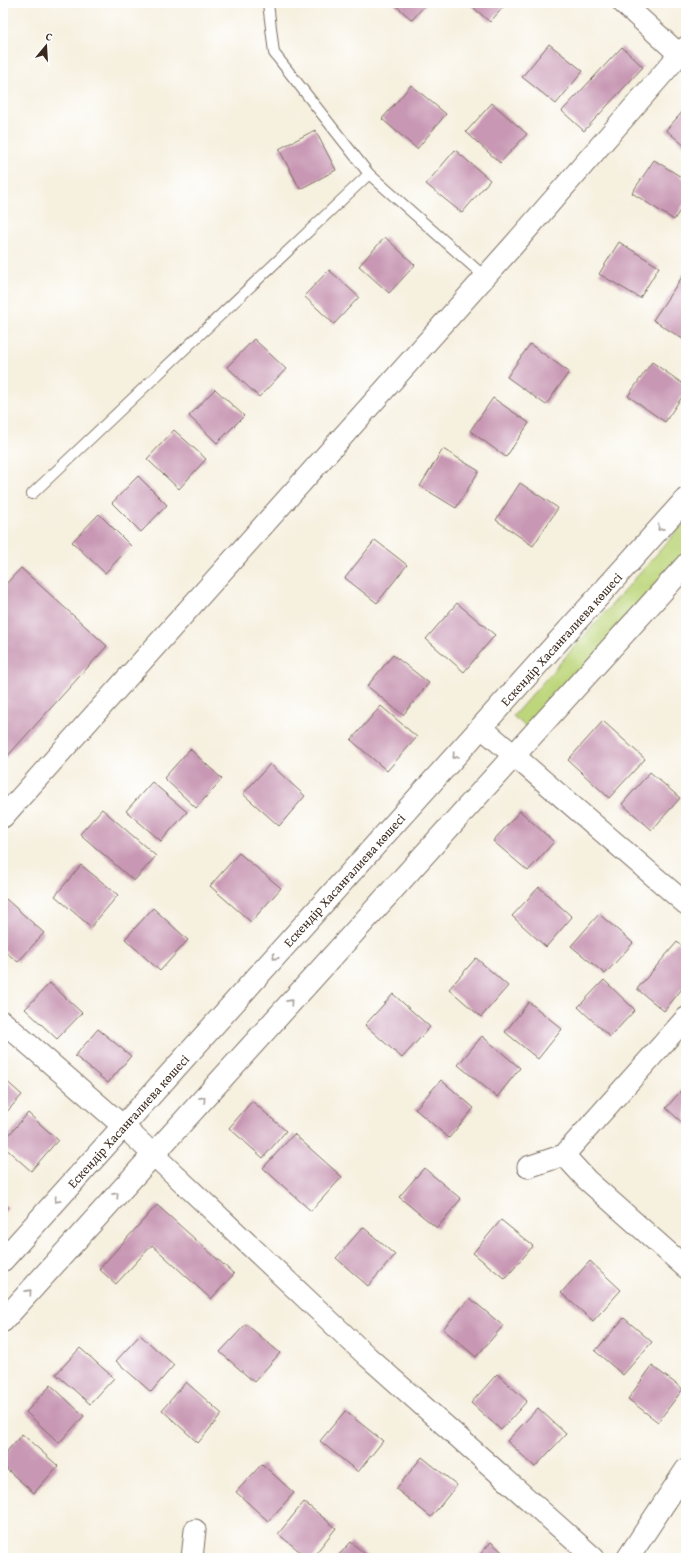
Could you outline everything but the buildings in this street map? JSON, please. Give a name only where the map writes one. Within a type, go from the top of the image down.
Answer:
[{"type":"street","points":[[3,817],[485,277],[683,51],[623,3]]},
{"type":"street","name":"Ескендір Хасанғалиева көшесі","points":[[3,1260],[686,499]]},
{"type":"street","points":[[3,1321],[686,565]]},
{"type":"street","points":[[481,727],[686,904]]},
{"type":"street","points":[[528,1167],[564,1155],[686,1018]]},
{"type":"street","points":[[3,1022],[123,1126],[368,1357],[594,1558]]},
{"type":"street","points":[[564,1155],[587,1180],[686,1268]]},
{"type":"street","points":[[628,1558],[686,1470]]},
{"type":"street","points":[[192,1558],[195,1530]]},
{"type":"lane","points":[[268,3],[274,53],[370,174],[485,277]]},
{"type":"lane","points":[[32,494],[370,174]]},
{"type":"green space","points":[[686,521],[686,552],[529,729],[513,716]]}]
